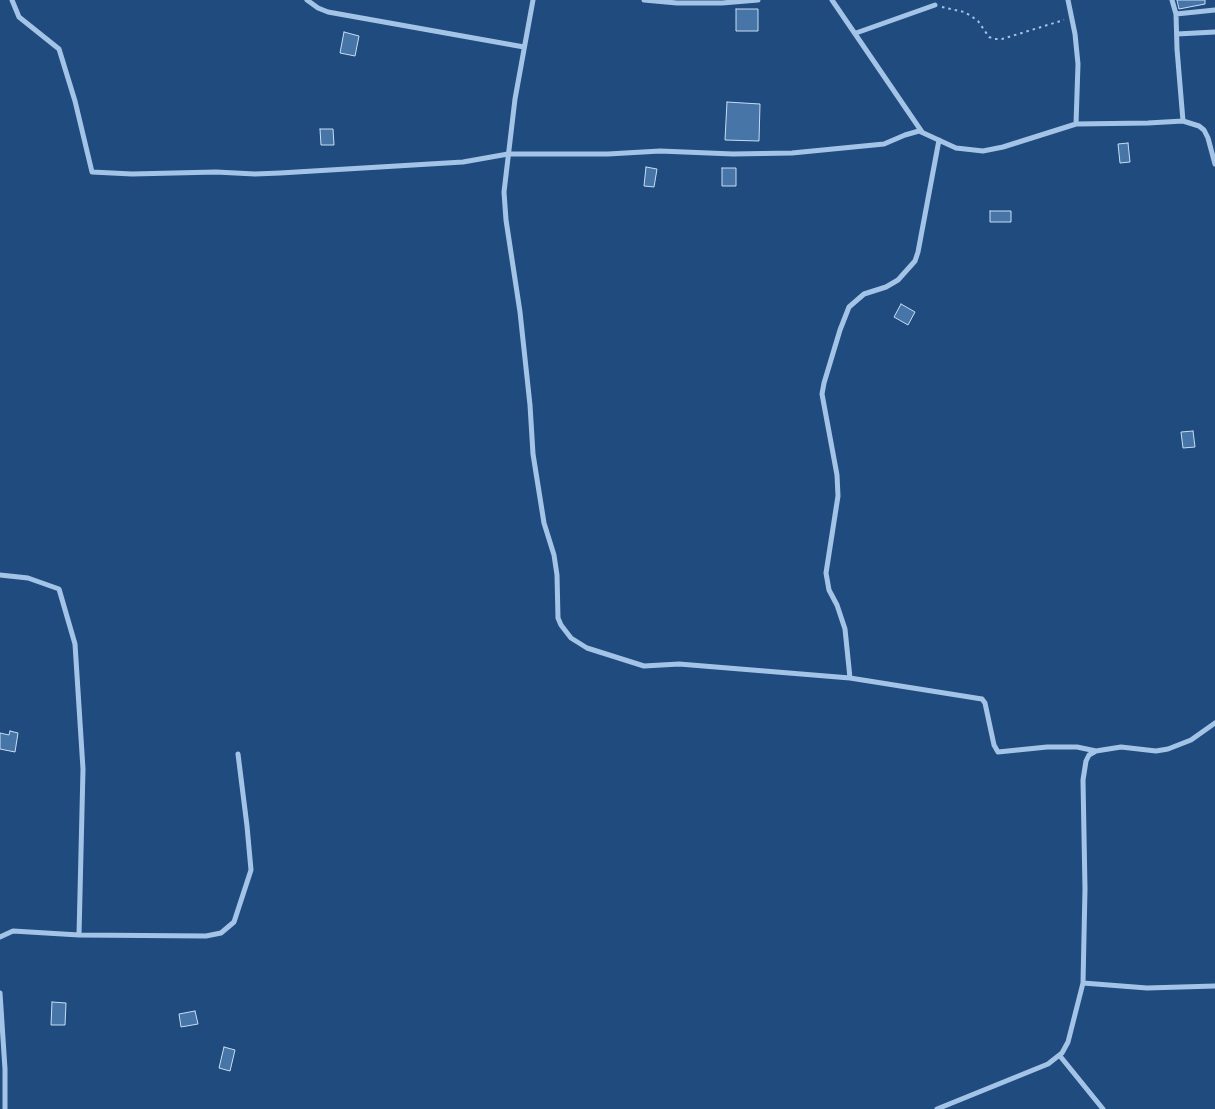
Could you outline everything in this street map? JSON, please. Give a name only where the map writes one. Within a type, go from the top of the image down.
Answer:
[{"type":"street","points":[[12,0],[19,17],[59,49],[75,101],[92,172],[132,174],[280,173],[463,162],[508,154],[608,154],[660,151],[733,154],[792,153],[884,144],[906,134],[922,132]]},
{"type":"street","points":[[307,0],[328,12],[524,47]]},
{"type":"street","points":[[533,0],[524,47],[504,192],[506,220],[520,312],[530,405],[530,437],[539,498],[556,568],[558,618],[571,638],[587,648],[644,666],[679,664],[850,678],[980,698],[985,703],[994,745],[998,752],[1047,747],[1077,747],[1096,751],[1121,747],[1156,751],[1168,749],[1191,740],[1215,723]]},
{"type":"street","points":[[644,0],[677,3],[722,3],[758,0]]},
{"type":"street","points":[[832,0],[922,132],[939,140],[964,150],[988,150],[1076,124],[1134,124],[1183,121],[1199,126],[1204,130],[1215,164]]},
{"type":"street","points":[[1068,0],[1078,64],[1076,124]]},
{"type":"street","points":[[1172,0],[1176,14],[1183,121]]},
{"type":"street","points":[[856,33],[935,5]]},
{"type":"street","points":[[1176,14],[1215,10]]},
{"type":"street","points":[[1177,34],[1215,32]]},
{"type":"street","points":[[850,678],[845,629],[838,605],[829,590],[826,573],[838,496],[837,475],[822,394],[840,330],[849,307],[864,294],[886,287],[898,280],[915,262],[939,140]]},
{"type":"street","points":[[0,575],[28,578],[59,589],[75,644],[83,769],[79,935]]},
{"type":"street","points":[[937,1109],[1042,1067],[1060,1056],[1068,1042],[1083,983],[1085,890],[1083,780],[1086,761],[1096,751]]},
{"type":"street","points":[[0,937],[13,931],[79,935],[206,936],[221,933],[234,922],[251,870],[238,754]]},
{"type":"street","points":[[1083,983],[1147,988],[1215,986]]},
{"type":"street","points":[[0,993],[5,1069],[5,1109]]},
{"type":"street","points":[[1060,1056],[1103,1109]]},
{"type":"path","points":[[935,5],[964,12],[978,20],[989,37],[995,40],[1072,18]]},
{"type":"building","points":[[1177,0],[1205,0],[1205,4],[1179,9]]},
{"type":"building","points":[[736,9],[758,9],[758,31],[736,31]]},
{"type":"building","points":[[344,32],[359,36],[355,56],[340,53]]},
{"type":"building","points":[[727,102],[760,104],[759,141],[725,140]]},
{"type":"building","points":[[320,129],[333,129],[334,145],[321,145]]},
{"type":"building","points":[[1128,143],[1130,162],[1120,163],[1118,144]]},
{"type":"building","points":[[646,167],[657,169],[654,187],[644,186]]},
{"type":"building","points":[[722,168],[736,168],[736,186],[722,186]]},
{"type":"building","points":[[990,211],[1011,211],[1011,222],[990,222]]},
{"type":"building","points":[[901,304],[915,312],[908,325],[894,317]]},
{"type":"building","points":[[1193,431],[1195,447],[1183,448],[1181,432]]},
{"type":"building","points":[[10,731],[18,733],[15,752],[0,749],[0,733],[9,735]]},
{"type":"building","points":[[52,1002],[66,1003],[65,1025],[51,1025]]},
{"type":"building","points":[[195,1011],[198,1024],[181,1027],[179,1014]]},
{"type":"building","points":[[224,1047],[235,1050],[230,1071],[219,1068]]}]
